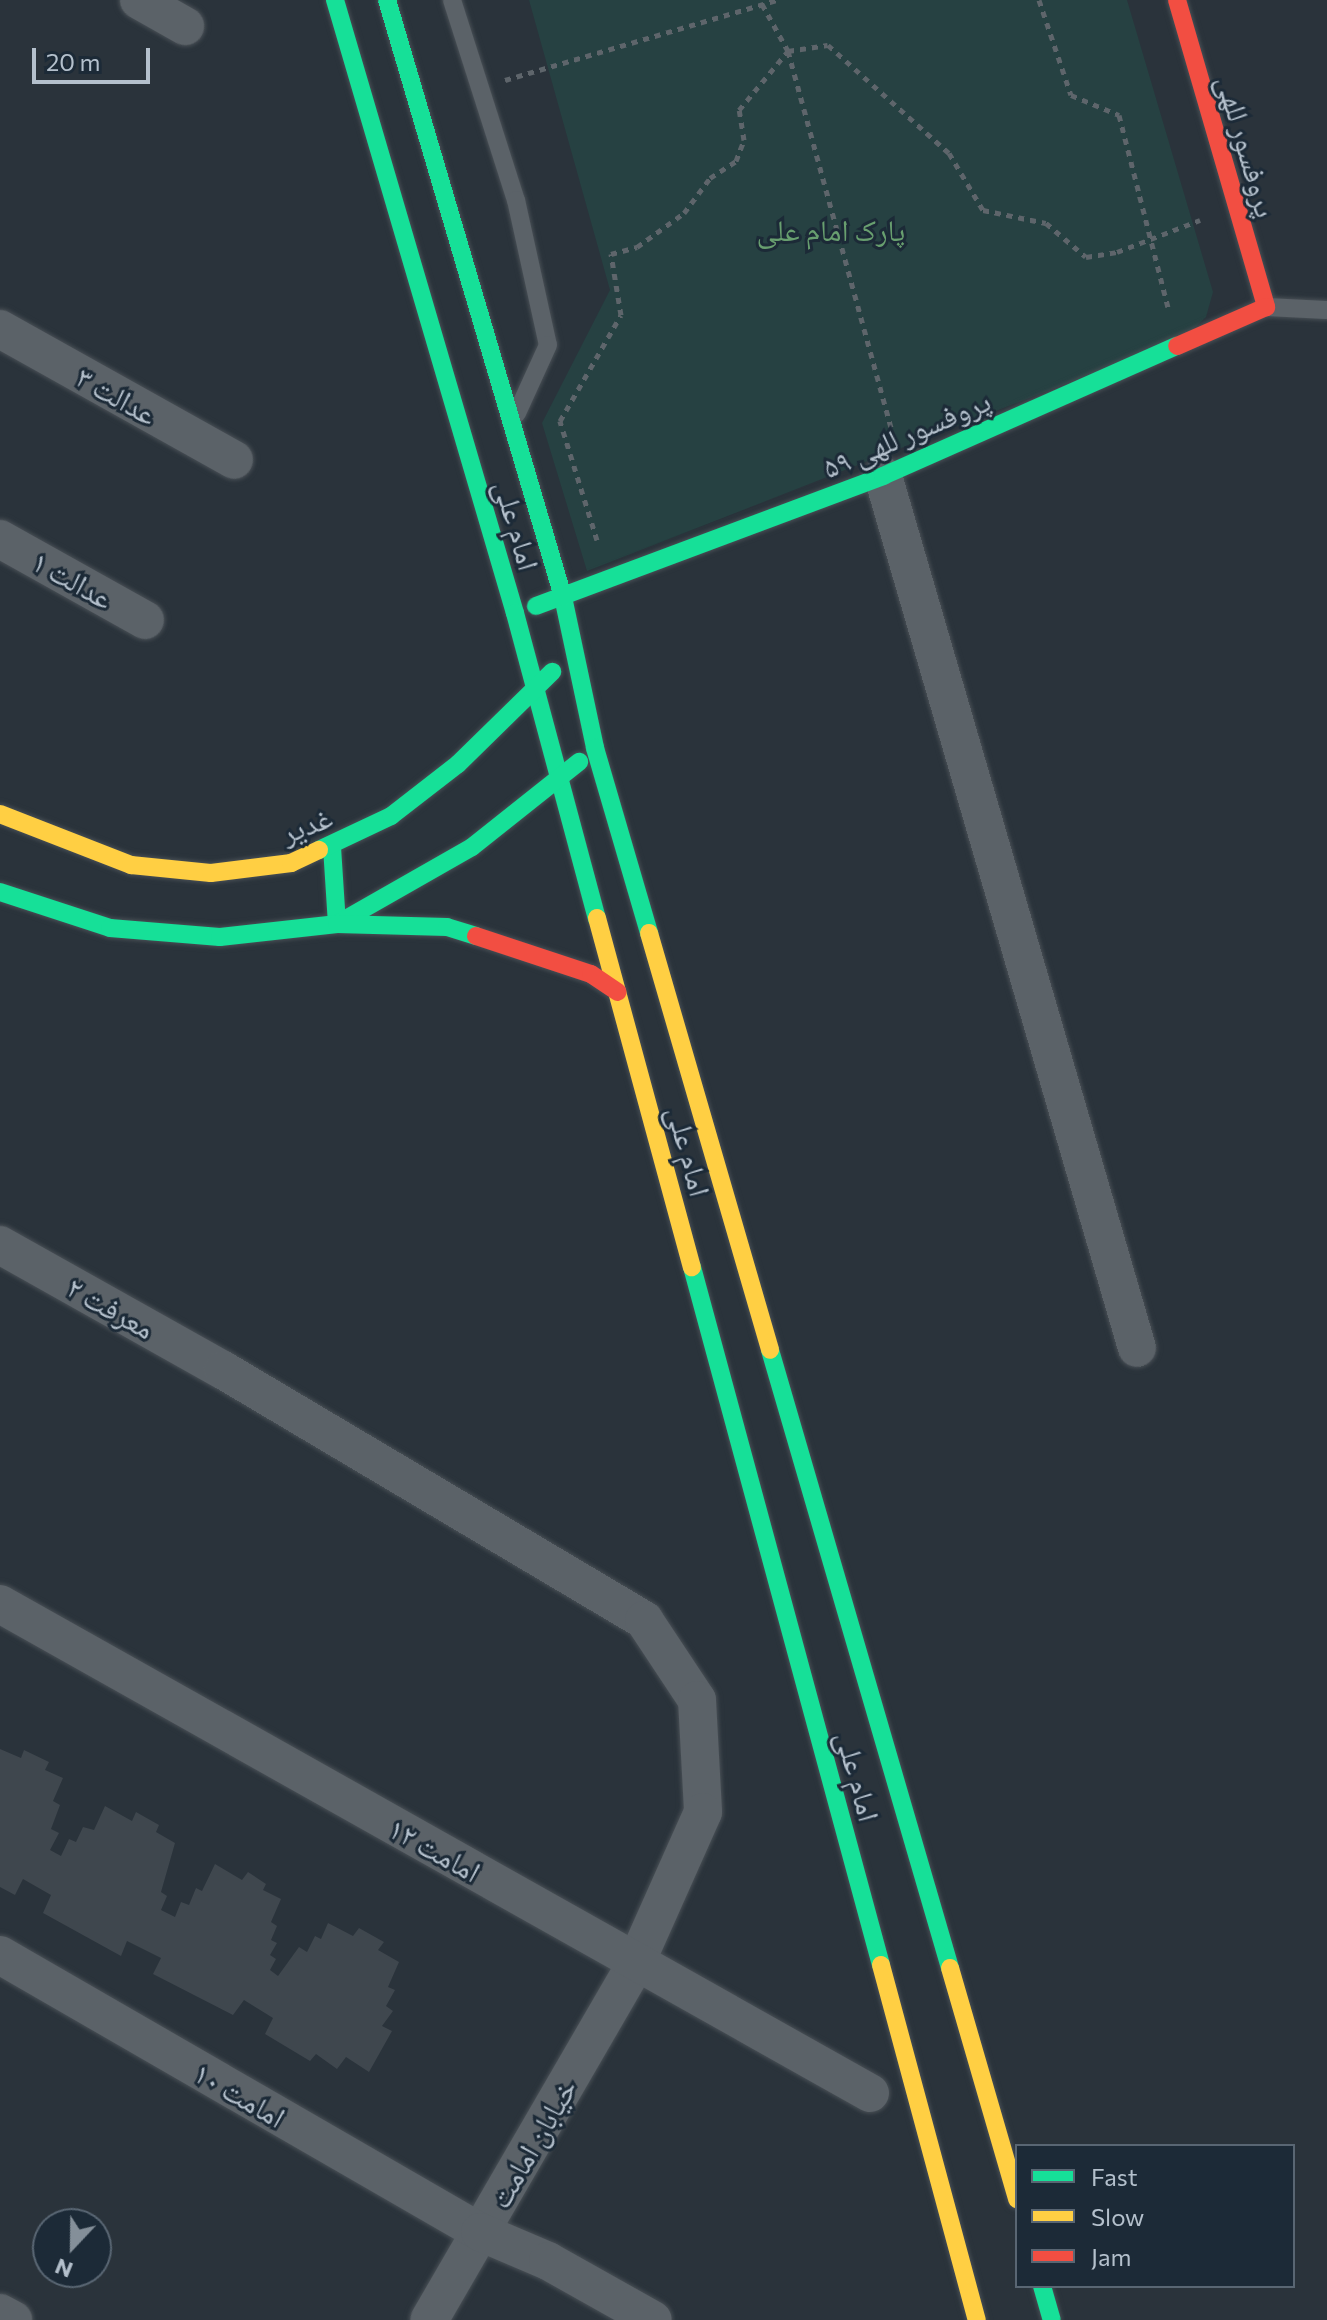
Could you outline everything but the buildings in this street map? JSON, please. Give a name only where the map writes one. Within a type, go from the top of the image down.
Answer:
[{"type":"street","points":[[139,0],[185,26]]},
{"type":"street","name":"امام علی","points":[[335,0],[515,613],[977,2320]]},
{"type":"street","name":"امام علی","points":[[387,0],[563,597],[595,748],[1015,2192]]},
{"type":"street","name":"پروفسور للهی","points":[[1177,0],[1266,307]]},
{"type":"street","name":"پروفسور للهی ۵۹","points":[[515,613],[894,471],[1266,307]]},
{"type":"street","name":"عدالت ۳","points":[[0,329],[234,460]]},
{"type":"street","points":[[894,471],[1137,1348]]},
{"type":"street","name":"عدالت ۱","points":[[0,539],[145,620]]},
{"type":"street","name":"غدیر","points":[[0,814],[144,866],[211,873],[291,863],[332,847],[391,816],[458,764],[575,652]]},
{"type":"street","points":[[337,924],[472,847],[595,748]]},
{"type":"street","points":[[332,847],[337,924]]},
{"type":"street","points":[[0,892],[110,928],[220,937],[337,924],[447,927],[591,974],[618,992]]},
{"type":"street","name":"معرفت ۲","points":[[0,1245],[223,1370],[644,1620],[697,1700],[703,1812],[635,1965]]},
{"type":"street","name":"امامت ۱۲","points":[[0,1604],[635,1965],[870,2093]]},
{"type":"street","name":"امامت ۱۰","points":[[0,1955],[480,2232],[548,2261],[653,2320]]},
{"type":"street","name":"خیابان امامت","points":[[429,2320],[635,1965]]},
{"type":"street","points":[[1043,2288],[1052,2320]]},
{"type":"street","points":[[0,2313],[13,2320]]},
{"type":"lane","points":[[452,0],[516,200],[548,345],[512,424]]},
{"type":"lane","points":[[1266,307],[1327,310]]},
{"type":"path","points":[[480,87],[776,0]]},
{"type":"path","points":[[1039,0],[1071,95],[1119,115],[1169,310]]},
{"type":"path","points":[[762,4],[788,51],[894,471]]},
{"type":"path","points":[[610,579],[560,421],[621,315],[611,254],[637,247],[684,213],[710,178],[736,161],[744,140],[739,110],[788,51],[828,45],[886,92],[949,153],[983,210],[1046,223],[1086,257],[1237,207]]},
{"type":"green space","name":"پارک امام علی","points":[[529,0],[1127,0],[1213,292],[1206,317],[1185,337],[587,571],[542,423],[610,290]]},
{"type":"traffic: fast","points":[[335,0],[515,613],[597,918]]},
{"type":"traffic: fast","points":[[387,0],[563,597],[595,748],[649,933]]},
{"type":"traffic: fast","points":[[536,606],[883,476],[1177,346]]},
{"type":"traffic: fast","points":[[319,850],[391,816],[458,764],[552,672]]},
{"type":"traffic: fast","points":[[332,847],[337,924],[472,847],[579,762]]},
{"type":"traffic: fast","points":[[0,892],[110,928],[220,937],[337,924],[447,927],[476,936]]},
{"type":"traffic: fast","points":[[692,1267],[881,1965]]},
{"type":"traffic: fast","points":[[770,1350],[950,1968]]},
{"type":"traffic: fast","points":[[1043,2288],[1052,2320]]},
{"type":"traffic: slow","points":[[0,814],[131,865],[211,873],[291,863],[319,850]]},
{"type":"traffic: slow","points":[[597,918],[692,1267]]},
{"type":"traffic: slow","points":[[649,933],[770,1350]]},
{"type":"traffic: slow","points":[[881,1965],[977,2320]]},
{"type":"traffic: slow","points":[[950,1968],[1015,2192]]},
{"type":"traffic: jam","points":[[1177,0],[1266,307],[1177,346]]},
{"type":"traffic: jam","points":[[476,936],[591,974],[618,992]]}]
